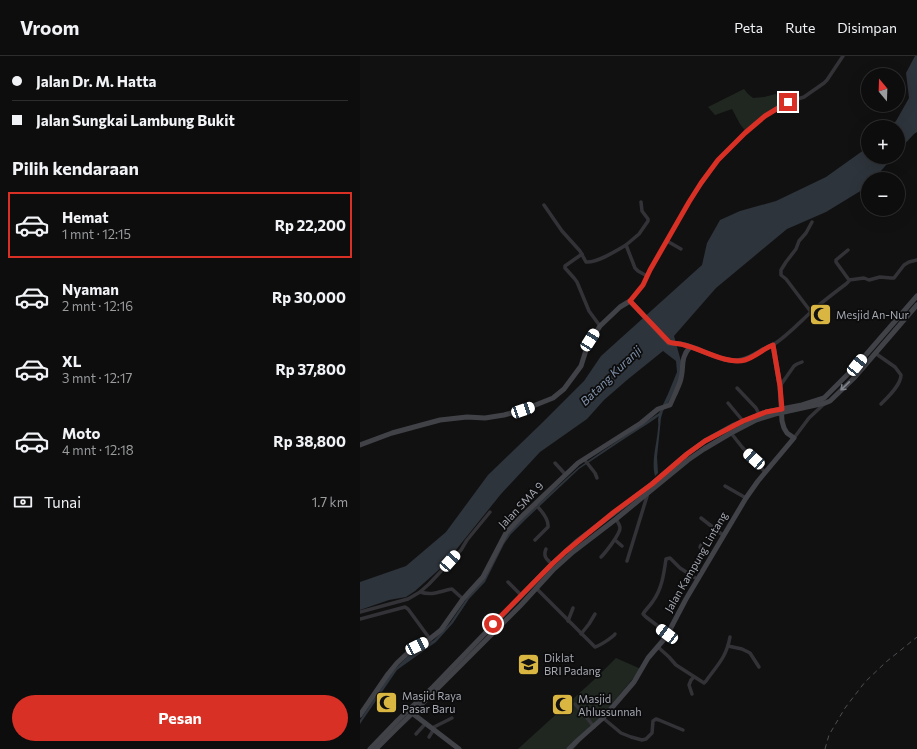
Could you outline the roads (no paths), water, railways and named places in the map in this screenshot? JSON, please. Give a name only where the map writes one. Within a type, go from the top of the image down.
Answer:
[{"type":"street","points":[[360,446],[392,433],[440,420],[467,417],[485,418],[504,415],[534,406],[553,398],[564,389],[581,366],[587,347],[600,326],[620,307],[630,301],[643,285],[689,202],[718,160],[765,116],[788,102],[804,97],[824,83],[842,56]]},
{"type":"street","points":[[544,205],[562,231],[580,251],[586,262],[590,262],[626,245],[639,234],[648,220],[642,211],[641,202]]},
{"type":"street","points":[[811,312],[786,279],[781,275],[781,270],[796,249],[798,241],[806,233],[812,222]]},
{"type":"street","points":[[667,241],[681,249]]},
{"type":"street","points":[[626,245],[635,268],[647,276]]},
{"type":"street","points":[[848,250],[836,260],[836,262],[849,280]]},
{"type":"street","points":[[582,254],[564,268],[577,282],[589,312],[600,326]]},
{"type":"street","points":[[630,301],[672,344],[685,345],[722,358],[737,361],[747,359],[780,340],[825,300],[849,282],[849,280],[864,278],[870,280],[880,277],[891,278],[895,276],[904,265],[917,260]]},
{"type":"street","points":[[376,749],[449,674],[521,595],[582,537],[646,493],[695,455],[731,433],[756,420],[782,411],[830,401],[854,378],[917,296]]},
{"type":"street","points":[[825,401],[857,365],[917,305]]},
{"type":"street","points":[[773,345],[780,386],[782,421],[787,433],[794,438]]},
{"type":"street","name":"Jalan SMA 9","points":[[360,716],[397,663],[413,648],[430,639],[442,630],[463,599],[483,577],[502,539],[510,528],[536,506],[566,475],[641,423],[654,412],[670,405],[680,382],[683,358],[690,347]]},
{"type":"street","points":[[875,352],[895,367],[901,375],[899,383],[881,404]]},
{"type":"street","points":[[780,386],[794,366],[802,362]]},
{"type":"street","points":[[737,388],[760,414]]},
{"type":"street","name":"Jalan Kampung Lintang","points":[[569,749],[603,718],[634,682],[648,658],[667,634],[680,608],[758,480],[809,418],[825,401]]},
{"type":"street","points":[[728,403],[743,421]]},
{"type":"street","points":[[370,749],[398,720],[449,674],[520,606],[536,588],[551,567],[573,552],[640,500],[652,484],[673,465],[696,447],[743,421],[766,412],[782,411]]},
{"type":"street","points":[[731,433],[765,472]]},
{"type":"street","points":[[555,462],[566,475]]},
{"type":"street","points":[[586,462],[597,478]]},
{"type":"street","points":[[725,486],[746,498]]},
{"type":"street","points":[[627,561],[646,493]]},
{"type":"street","points":[[534,540],[548,527],[546,520],[536,506]]},
{"type":"street","points":[[360,612],[408,599],[420,592],[461,550],[467,540],[490,512]]},
{"type":"street","points":[[701,518],[724,536]]},
{"type":"street","points":[[601,557],[615,540],[620,528],[616,519]]},
{"type":"street","points":[[615,540],[622,546]]},
{"type":"street","points":[[701,545],[700,547],[702,550],[712,556]]},
{"type":"street","points":[[546,549],[544,553],[551,567]]},
{"type":"street","points":[[667,634],[643,614],[658,592],[662,581],[666,559],[670,558],[680,568],[697,580]]},
{"type":"street","points":[[508,582],[521,595]]},
{"type":"street","points":[[536,588],[595,647],[615,634]]},
{"type":"street","points":[[420,592],[427,594],[440,593],[452,589],[463,599]]},
{"type":"street","points":[[360,619],[405,607],[430,639]]},
{"type":"street","points":[[568,621],[573,608]]},
{"type":"street","points":[[582,634],[595,614]]},
{"type":"street","points":[[658,647],[676,665],[702,682],[705,682],[724,656],[730,637]]},
{"type":"street","points":[[728,646],[742,649],[750,653],[759,667]]},
{"type":"street","points":[[692,694],[689,685],[694,676]]},
{"type":"street","points":[[575,704],[594,727]]},
{"type":"street","points":[[412,713],[459,749]]},
{"type":"street","points":[[429,737],[433,728],[452,718]]},
{"type":"street","points":[[603,718],[621,733],[642,740],[646,739],[652,733],[653,721],[656,719],[683,730]]},
{"type":"street","points":[[416,734],[426,723]]},
{"type":"water","points":[[915,56],[917,56],[917,132],[905,144],[905,120],[897,120],[901,112],[905,112],[905,105],[909,98],[906,73]]},
{"type":"water","name":"Batang Kuranji","points":[[861,152],[861,164],[887,164],[880,172],[861,172],[861,191],[826,212],[787,229],[716,288],[674,336],[682,365],[680,378],[661,418],[657,457],[658,473],[655,476],[654,464],[659,416],[579,469],[511,534],[504,544],[485,582],[469,599],[453,623],[436,642],[397,670],[360,724],[360,720],[391,673],[412,652],[434,640],[450,623],[467,598],[482,581],[496,552],[511,529],[578,468],[659,413],[677,372],[676,361],[663,351],[604,400],[587,419],[540,452],[501,494],[443,566],[415,591],[406,597],[389,600],[360,610],[360,582],[406,566],[446,532],[488,475],[584,381],[601,356],[702,265],[707,243],[720,220],[740,211],[776,201],[826,177]]},
{"type":"railway","points":[[825,749],[829,735],[845,708],[865,682],[886,662],[917,637]]},
{"type":"place","name":"Mesjid An-Nur","points":[[820,315]]},
{"type":"place","name":"Diklat BRI Padang","points":[[528,664]]},
{"type":"place","name":"Masjid Raya Pasar Baru","points":[[387,702]]},
{"type":"place","name":"Masjid Ahlussunnah","points":[[563,705]]}]
